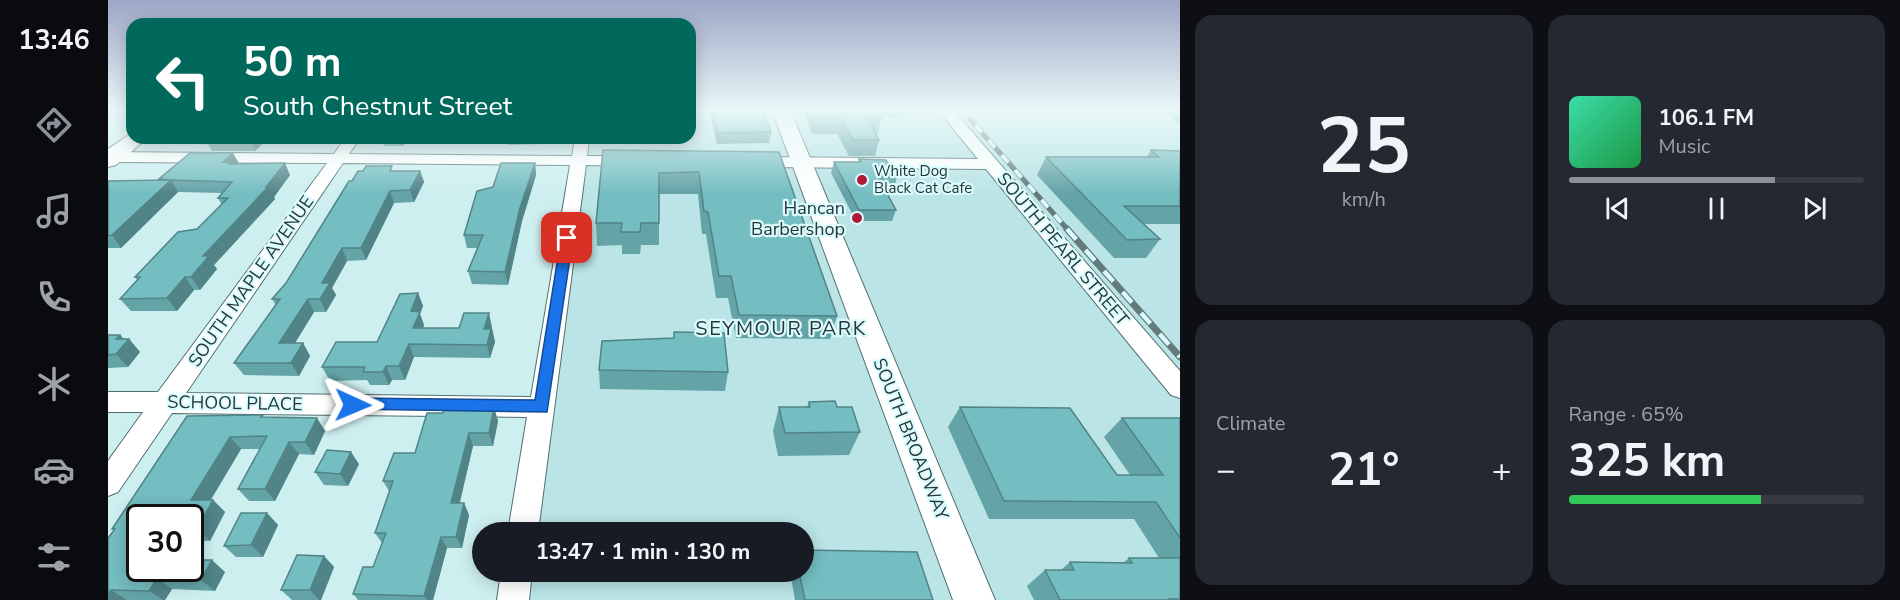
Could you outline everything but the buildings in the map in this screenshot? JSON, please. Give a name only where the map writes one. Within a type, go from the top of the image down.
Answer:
[{"type":"main road","points":[[109,158],[128,144]]},
{"type":"street","name":"SOUTH BROADWAY","points":[[792,138],[974,600]]},
{"type":"street","name":"SOUTH PEARL STREET","points":[[969,138],[1180,388]]},
{"type":"street","name":"SOUTH MAPLE AVENUE","points":[[108,483],[348,144]]},
{"type":"street","points":[[525,522],[581,144]]},
{"type":"street","points":[[109,158],[644,161]]},
{"type":"street","points":[[743,162],[991,164]]},
{"type":"street","name":"SCHOOL PLACE","points":[[108,402],[542,407]]},
{"type":"street","points":[[513,600],[516,582]]},
{"type":"shaded area","points":[[696,138],[1180,138],[1180,600],[513,600],[516,582],[814,582],[814,522],[524,522],[581,144],[696,144]]},
{"type":"railway","points":[[987,138],[1068,230]]},
{"type":"railway","points":[[1067,229],[1180,357]]},
{"type":"place","name":"White Dog Black Cat Cafe","points":[[862,180]]},
{"type":"place","name":"Hancan Barbershop","points":[[857,218]]},
{"type":"district","name":"SEYMOUR PARK","points":[[781,328]]},
{"type":"route","points":[[353,405],[542,407],[567,238]]}]
